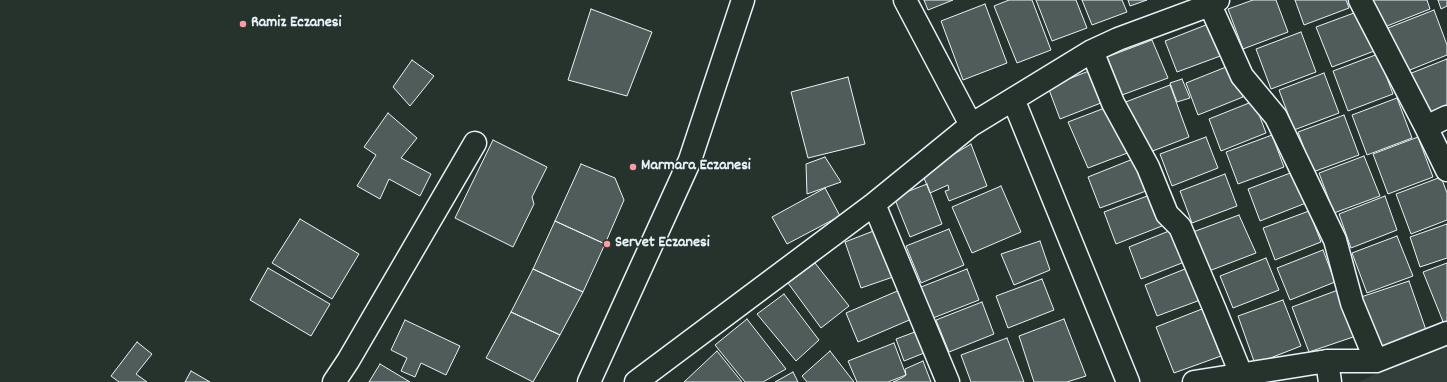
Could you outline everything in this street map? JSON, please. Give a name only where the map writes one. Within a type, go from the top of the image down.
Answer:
[{"type":"street","points":[[589,382],[690,160],[743,0]]},
{"type":"street","points":[[904,0],[971,125]]},
{"type":"street","points":[[1360,0],[1447,170]]},
{"type":"street","points":[[636,382],[874,204],[971,125],[1092,51],[1118,39],[1214,2],[1242,76],[1276,117],[1335,240],[1352,303],[1376,361]]},
{"type":"street","points":[[1092,51],[1113,103],[1148,167],[1167,214],[1180,227],[1241,374]]},
{"type":"street","points":[[1013,99],[1128,382]]},
{"type":"street","points":[[1426,127],[1447,117]]},
{"type":"street","points":[[334,382],[348,362],[475,143]]},
{"type":"street","points":[[874,204],[948,382]]},
{"type":"street","points":[[1194,382],[1327,361],[1376,361],[1447,333]]},
{"type":"street","points":[[1327,361],[1330,382]]},
{"type":"shaded area","points":[[1447,338],[1447,382],[1359,382]]},
{"type":"building","points":[[924,0],[953,0],[928,10]]},
{"type":"building","points":[[1009,0],[1032,0],[1051,50],[1017,63],[994,6]]},
{"type":"building","points":[[1036,0],[1076,0],[1087,28],[1052,41]]},
{"type":"building","points":[[1082,0],[1122,0],[1127,12],[1092,25]]},
{"type":"building","points":[[1128,0],[1147,0],[1130,6]]},
{"type":"building","points":[[1253,0],[1276,0],[1288,32],[1243,49],[1228,9]]},
{"type":"building","points":[[1295,0],[1346,0],[1349,8],[1304,25]]},
{"type":"building","points":[[1373,0],[1427,0],[1430,9],[1382,28]]},
{"type":"building","points":[[1438,0],[1447,0],[1447,6],[1441,9]]},
{"type":"building","points":[[985,4],[1007,63],[963,80],[941,21]]},
{"type":"building","points":[[591,9],[652,32],[627,96],[568,80]]},
{"type":"building","points":[[1362,10],[1377,50],[1332,67],[1316,27]]},
{"type":"building","points":[[1434,10],[1447,45],[1447,55],[1405,72],[1388,28]]},
{"type":"building","points":[[1211,23],[1223,55],[1177,72],[1165,41]]},
{"type":"building","points":[[1301,32],[1316,72],[1271,89],[1256,49]]},
{"type":"building","points":[[1152,40],[1168,78],[1122,95],[1107,57]]},
{"type":"building","points":[[1378,54],[1393,94],[1348,111],[1333,71]]},
{"type":"building","points":[[1447,59],[1447,107],[1425,116],[1409,74]]},
{"type":"building","points":[[412,60],[434,76],[410,106],[393,87]]},
{"type":"building","points":[[1231,65],[1243,97],[1198,115],[1186,83]]},
{"type":"building","points":[[1094,69],[1106,101],[1060,119],[1048,87]]},
{"type":"building","points":[[1324,73],[1339,113],[1294,130],[1279,90]]},
{"type":"building","points":[[848,77],[865,144],[808,158],[791,92]]},
{"type":"building","points":[[1182,79],[1190,98],[1177,102],[1170,83]]},
{"type":"building","points":[[1170,85],[1189,137],[1145,154],[1123,103]]},
{"type":"building","points":[[1397,98],[1412,138],[1367,155],[1352,115]]},
{"type":"building","points":[[1254,101],[1266,133],[1221,151],[1209,119]]},
{"type":"building","points":[[1110,106],[1130,152],[1088,168],[1068,122]]},
{"type":"building","points":[[388,113],[417,138],[401,158],[431,174],[420,196],[389,179],[380,199],[357,186],[376,155],[364,147]]},
{"type":"building","points":[[1344,115],[1359,155],[1313,172],[1298,132]]},
{"type":"building","points":[[1272,135],[1284,167],[1238,184],[1226,152]]},
{"type":"building","points":[[1206,137],[1218,168],[1172,186],[1160,154]]},
{"type":"building","points":[[1418,137],[1433,177],[1388,194],[1373,154]]},
{"type":"building","points":[[493,140],[547,167],[532,197],[534,204],[513,247],[455,218]]},
{"type":"building","points":[[971,144],[987,186],[949,201],[945,191],[949,190],[948,185],[930,193],[922,173]]},
{"type":"building","points":[[1364,156],[1380,196],[1334,213],[1319,173]]},
{"type":"building","points":[[825,157],[841,182],[807,194],[806,164]]},
{"type":"building","points":[[1133,159],[1146,191],[1100,208],[1088,177]]},
{"type":"building","points":[[581,164],[615,178],[624,200],[605,244],[555,221]]},
{"type":"building","points":[[1293,172],[1306,203],[1260,221],[1248,189]]},
{"type":"building","points":[[1225,174],[1237,206],[1192,223],[1180,191]]},
{"type":"building","points":[[1441,177],[1447,193],[1447,220],[1411,234],[1396,194]]},
{"type":"building","points":[[927,184],[942,224],[910,237],[894,197]]},
{"type":"building","points":[[1001,186],[1021,232],[972,253],[952,207]]},
{"type":"building","points":[[825,188],[840,216],[787,244],[772,217]]},
{"type":"building","points":[[1150,195],[1162,226],[1116,244],[1104,212]]},
{"type":"building","points":[[1385,196],[1397,230],[1351,248],[1339,214]]},
{"type":"building","points":[[1309,211],[1321,242],[1275,260],[1263,228]]},
{"type":"building","points":[[1239,215],[1256,253],[1209,271],[1193,232]]},
{"type":"building","points":[[300,219],[359,254],[332,299],[272,263]]},
{"type":"building","points":[[555,221],[605,244],[583,292],[533,269]]},
{"type":"building","points":[[1447,224],[1447,258],[1420,267],[1410,237]]},
{"type":"building","points":[[949,229],[964,265],[921,283],[906,246]]},
{"type":"building","points":[[1174,229],[1187,261],[1141,279],[1129,247]]},
{"type":"building","points":[[876,230],[893,277],[861,288],[845,242]]},
{"type":"building","points":[[1397,236],[1413,276],[1367,293],[1352,253]]},
{"type":"building","points":[[1040,241],[1050,270],[1014,285],[1001,254]]},
{"type":"building","points":[[1323,250],[1335,282],[1290,300],[1277,268]]},
{"type":"building","points":[[1266,258],[1279,290],[1233,308],[1220,276]]},
{"type":"building","points":[[815,263],[849,306],[821,328],[788,283]]},
{"type":"building","points":[[1447,263],[1447,323],[1444,324],[1423,272]]},
{"type":"building","points":[[1190,267],[1203,299],[1157,316],[1145,285]]},
{"type":"building","points":[[268,268],[330,304],[311,336],[250,300]]},
{"type":"building","points":[[533,269],[583,292],[560,335],[511,312]]},
{"type":"building","points":[[967,269],[979,300],[933,318],[921,287]]},
{"type":"building","points":[[1042,279],[1054,310],[1008,328],[996,296]]},
{"type":"building","points":[[1409,281],[1426,330],[1381,347],[1361,297]]},
{"type":"building","points":[[902,289],[914,318],[858,342],[846,313]]},
{"type":"building","points":[[1338,290],[1356,336],[1309,352],[1292,307]]},
{"type":"building","points":[[784,294],[819,340],[796,361],[757,314]]},
{"type":"building","points":[[1283,300],[1301,346],[1255,364],[1238,316]]},
{"type":"building","points":[[982,302],[994,334],[949,352],[936,320]]},
{"type":"building","points":[[1202,309],[1221,356],[1174,373],[1156,327]]},
{"type":"building","points":[[511,312],[560,335],[533,382],[486,358]]},
{"type":"building","points":[[747,319],[786,369],[763,382],[745,382],[715,345]]},
{"type":"building","points":[[1064,319],[1086,376],[1067,382],[1034,382],[1019,336]]},
{"type":"building","points":[[405,320],[460,346],[446,375],[421,363],[415,377],[401,371],[407,358],[391,350]]},
{"type":"building","points":[[915,332],[924,353],[904,361],[896,339]]},
{"type":"building","points":[[1007,338],[1024,382],[971,382],[961,355]]},
{"type":"building","points":[[137,342],[152,354],[136,374],[147,382],[119,382],[111,376]]},
{"type":"building","points":[[894,343],[906,375],[888,382],[857,382],[848,361]]},
{"type":"building","points":[[717,351],[742,382],[684,382]]},
{"type":"building","points":[[830,351],[854,382],[807,382],[802,376]]},
{"type":"building","points":[[923,361],[931,382],[893,382],[906,375],[905,369]]},
{"type":"building","points":[[380,364],[410,382],[369,382]]},
{"type":"building","points":[[191,371],[210,382],[185,382]]},
{"type":"building","points":[[793,372],[798,382],[775,382]]},
{"type":"place","name":"Ramiz Eczanesi","points":[[243,24]]},
{"type":"place","name":"Marmara Eczanesi","points":[[633,167]]},
{"type":"place","name":"Servet Eczanesi","points":[[607,244]]}]
